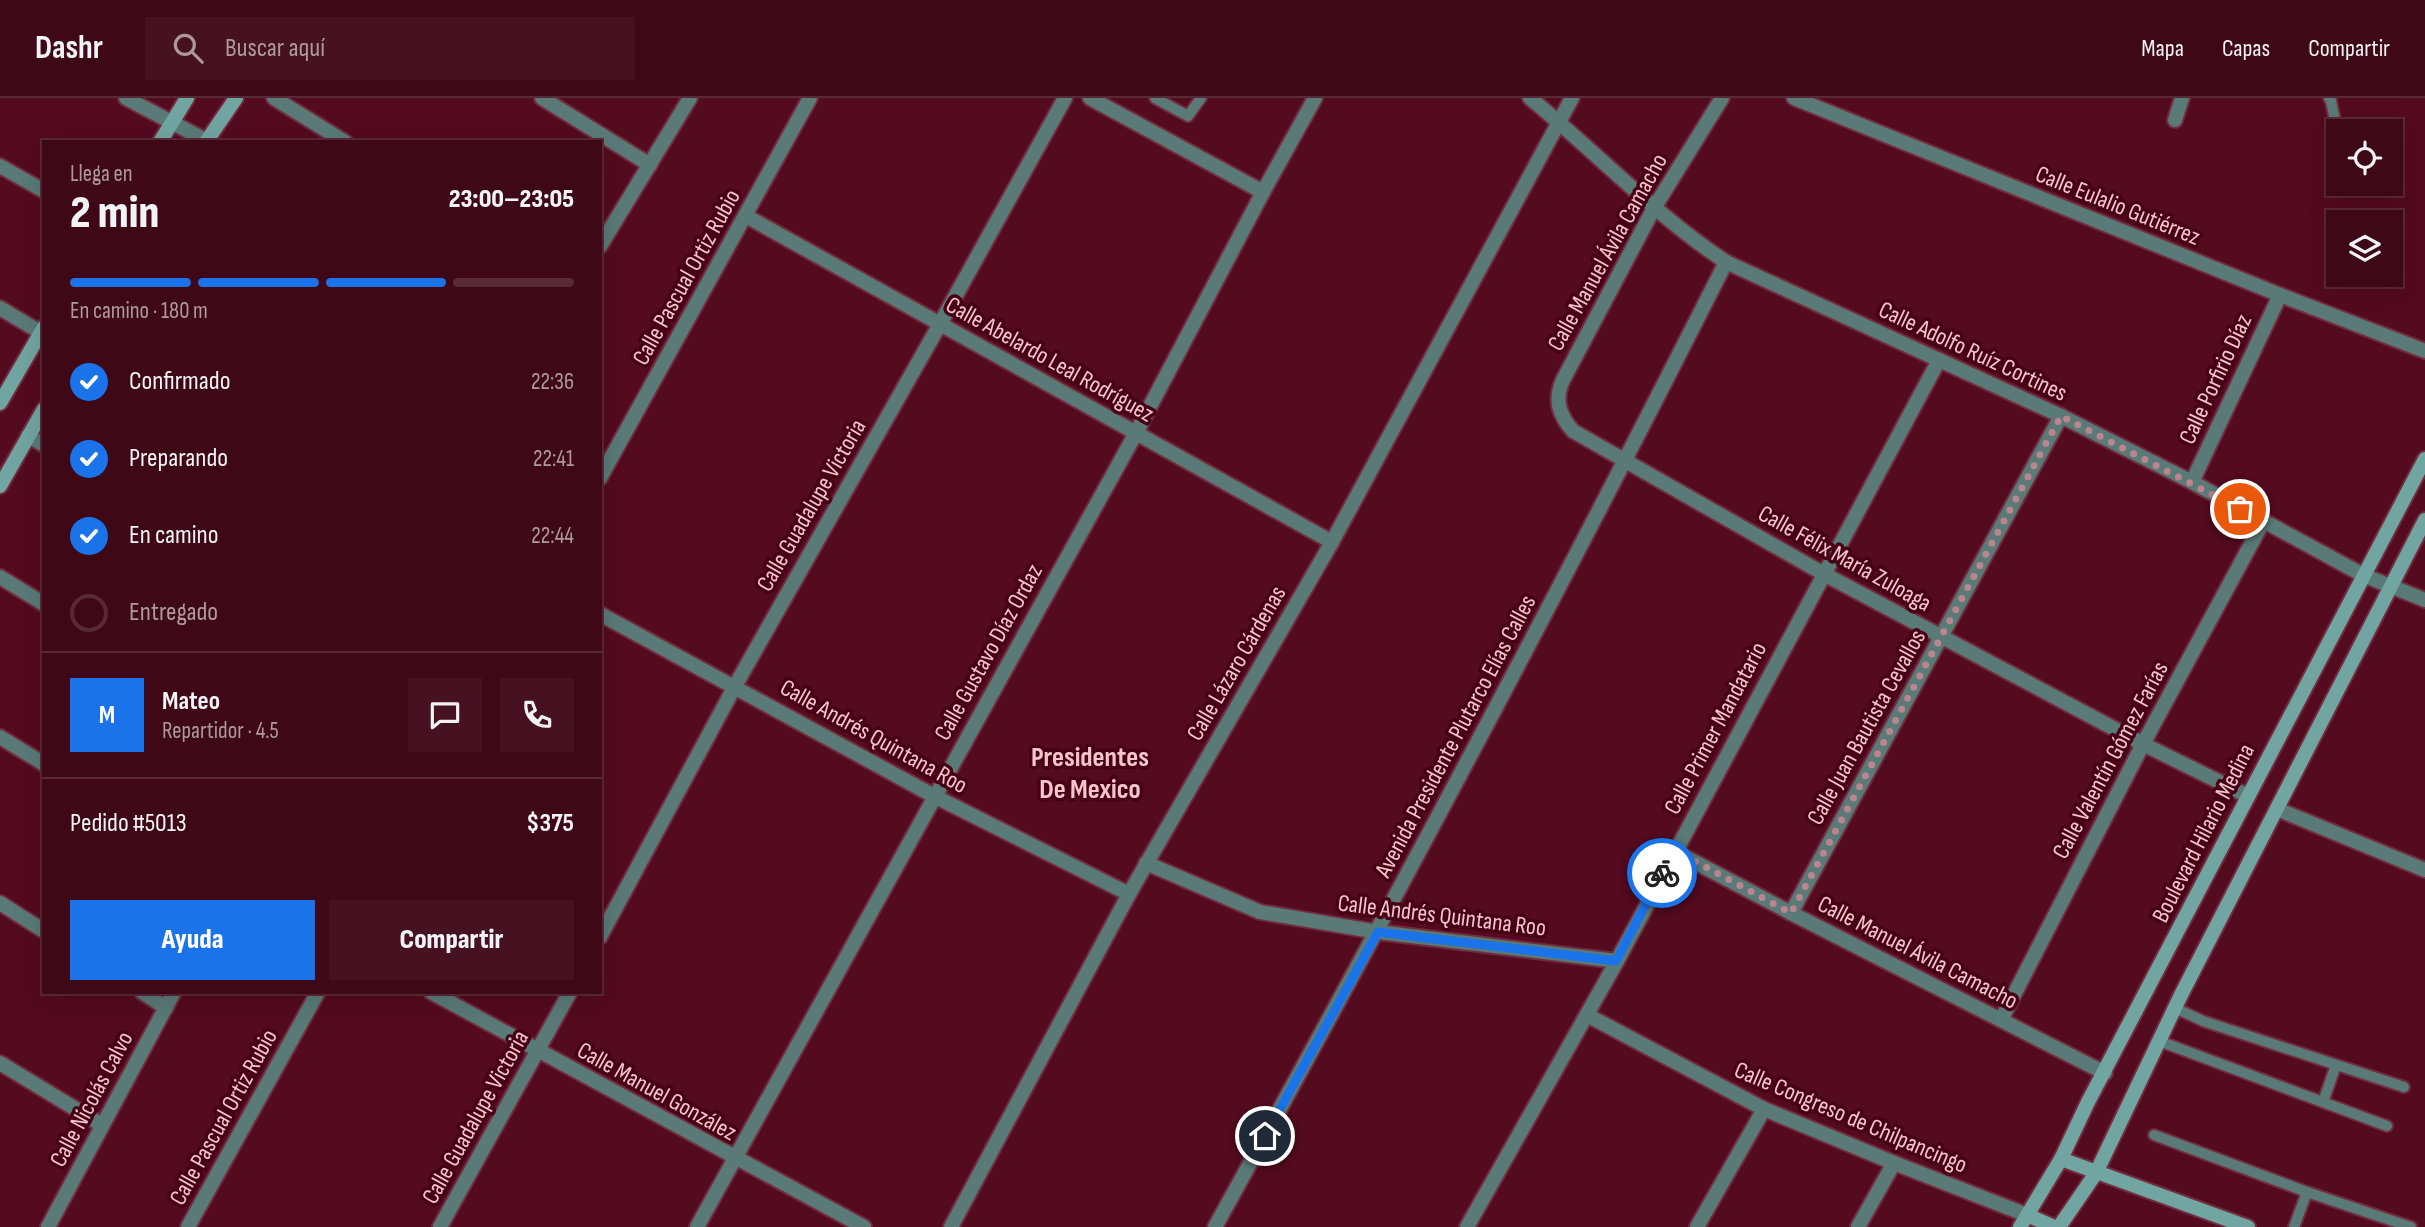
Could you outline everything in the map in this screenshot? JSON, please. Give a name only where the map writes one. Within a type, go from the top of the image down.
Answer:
[{"type":"main road","points":[[161,140],[187,98]]},
{"type":"main road","points":[[207,140],[236,98]]},
{"type":"main road","points":[[0,403],[42,330]]},
{"type":"main road","points":[[0,486],[42,413]]},
{"type":"main road","name":"Boulevard Hilario Medina","points":[[2023,1221],[2061,1159],[2088,1102],[2425,459]]},
{"type":"main road","points":[[2023,1221],[2057,1227],[2096,1173],[2175,1009],[2425,520]]},
{"type":"main road","points":[[2061,1159],[2248,1227]]},
{"type":"street","points":[[127,98],[204,140]]},
{"type":"street","points":[[274,98],[342,140]]},
{"type":"street","points":[[542,98],[650,165]]},
{"type":"street","points":[[602,243],[690,98]]},
{"type":"street","name":"Calle Pascual Ortiz Rubio","points":[[602,474],[810,98]]},
{"type":"street","name":"Calle Guadalupe Victoria","points":[[602,933],[735,686],[1065,98]]},
{"type":"street","points":[[1090,98],[1263,192]]},
{"type":"street","name":"Calle Gustavo Díaz Ordaz","points":[[697,1227],[1136,433],[1315,98]]},
{"type":"street","name":"Calle Adolfo Ruíz Cortines","points":[[1531,98],[1654,208],[1693,240],[1727,262],[2061,416],[2192,482],[2363,575],[2425,600]]},
{"type":"street","name":"Calle Lázaro Cárdenas","points":[[951,1227],[1146,863],[1332,542],[1572,98]]},
{"type":"street","name":"Calle Manuel Ávila Camacho","points":[[1573,431],[1560,413],[1559,389],[1654,208],[1722,98]]},
{"type":"street","name":"Calle Eulalio Gutiérrez","points":[[1794,98],[2425,351]]},
{"type":"street","points":[[2175,120],[2182,98]]},
{"type":"street","points":[[0,166],[42,190]]},
{"type":"street","name":"Calle Abelardo Leal Rodríguez","points":[[746,216],[1332,542]]},
{"type":"street","name":"Avenida Presidente Plutarco Elías Calles","points":[[1215,1227],[1378,932],[1626,461],[1727,262]]},
{"type":"street","name":"Calle Porfirio Díaz","points":[[2192,482],[2280,295]]},
{"type":"street","points":[[0,308],[42,330]]},
{"type":"street","name":"Calle Primer Mandatario","points":[[1467,1227],[1616,961],[1939,360]]},
{"type":"street","name":"Calle Juan Bautista Cevallos","points":[[1791,913],[2061,416]]},
{"type":"street","name":"Calle Félix María Zuloaga","points":[[1573,431],[1824,575],[2143,744],[2248,796]]},
{"type":"street","points":[[28,436],[42,445]]},
{"type":"street","name":"Calle Valentín Gómez Farías","points":[[2001,1020],[2143,744],[2263,523]]},
{"type":"street","points":[[0,577],[42,603]]},
{"type":"street","name":"Calle Andrés Quintana Roo","points":[[602,615],[934,796],[1129,894]]},
{"type":"street","points":[[0,737],[42,763]]},
{"type":"street","points":[[2277,809],[2425,870]]},
{"type":"street","name":"Calle Manuel Ávila Camacho","points":[[1674,850],[1791,913],[2105,1073]]},
{"type":"street","name":"Calle Andrés Quintana Roo","points":[[1146,863],[1260,912],[1378,932],[1616,961]]},
{"type":"street","points":[[0,903],[42,929]]},
{"type":"street","points":[[145,994],[166,1008]]},
{"type":"street","name":"Calle Nicolás Calvo","points":[[48,1227],[173,994]]},
{"type":"street","name":"Calle Pascual Ortiz Rubio","points":[[188,1227],[317,994]]},
{"type":"street","name":"Calle Manuel González","points":[[435,994],[864,1227]]},
{"type":"street","name":"Calle Guadalupe Victoria","points":[[440,1227],[569,994]]},
{"type":"street","name":"Calle Congreso de Chilpancingo","points":[[1587,1014],[1764,1109],[2023,1221]]},
{"type":"street","points":[[0,1063],[102,1125]]},
{"type":"street","points":[[1697,1227],[1764,1109]]},
{"type":"street","points":[[1858,1227],[1894,1164]]},
{"type":"lane","points":[[1155,98],[1188,116],[1201,98]]},
{"type":"lane","points":[[2329,98],[2335,119]]},
{"type":"lane","points":[[2175,1009],[2203,1021],[2404,1087]]},
{"type":"lane","points":[[2159,1041],[2388,1126]]},
{"type":"lane","points":[[2323,1102],[2336,1065]]},
{"type":"lane","points":[[2154,1135],[2411,1227]]},
{"type":"lane","points":[[2294,1227],[2307,1192]]},
{"type":"way so far","points":[[1662,873],[1674,850],[1791,913],[2061,416],[2240,509]]},
{"type":"district","name":"Presidentes De Mexico","points":[[1090,772]]},
{"type":"route","points":[[1265,1136],[1378,932],[1616,961],[1662,873]]}]
